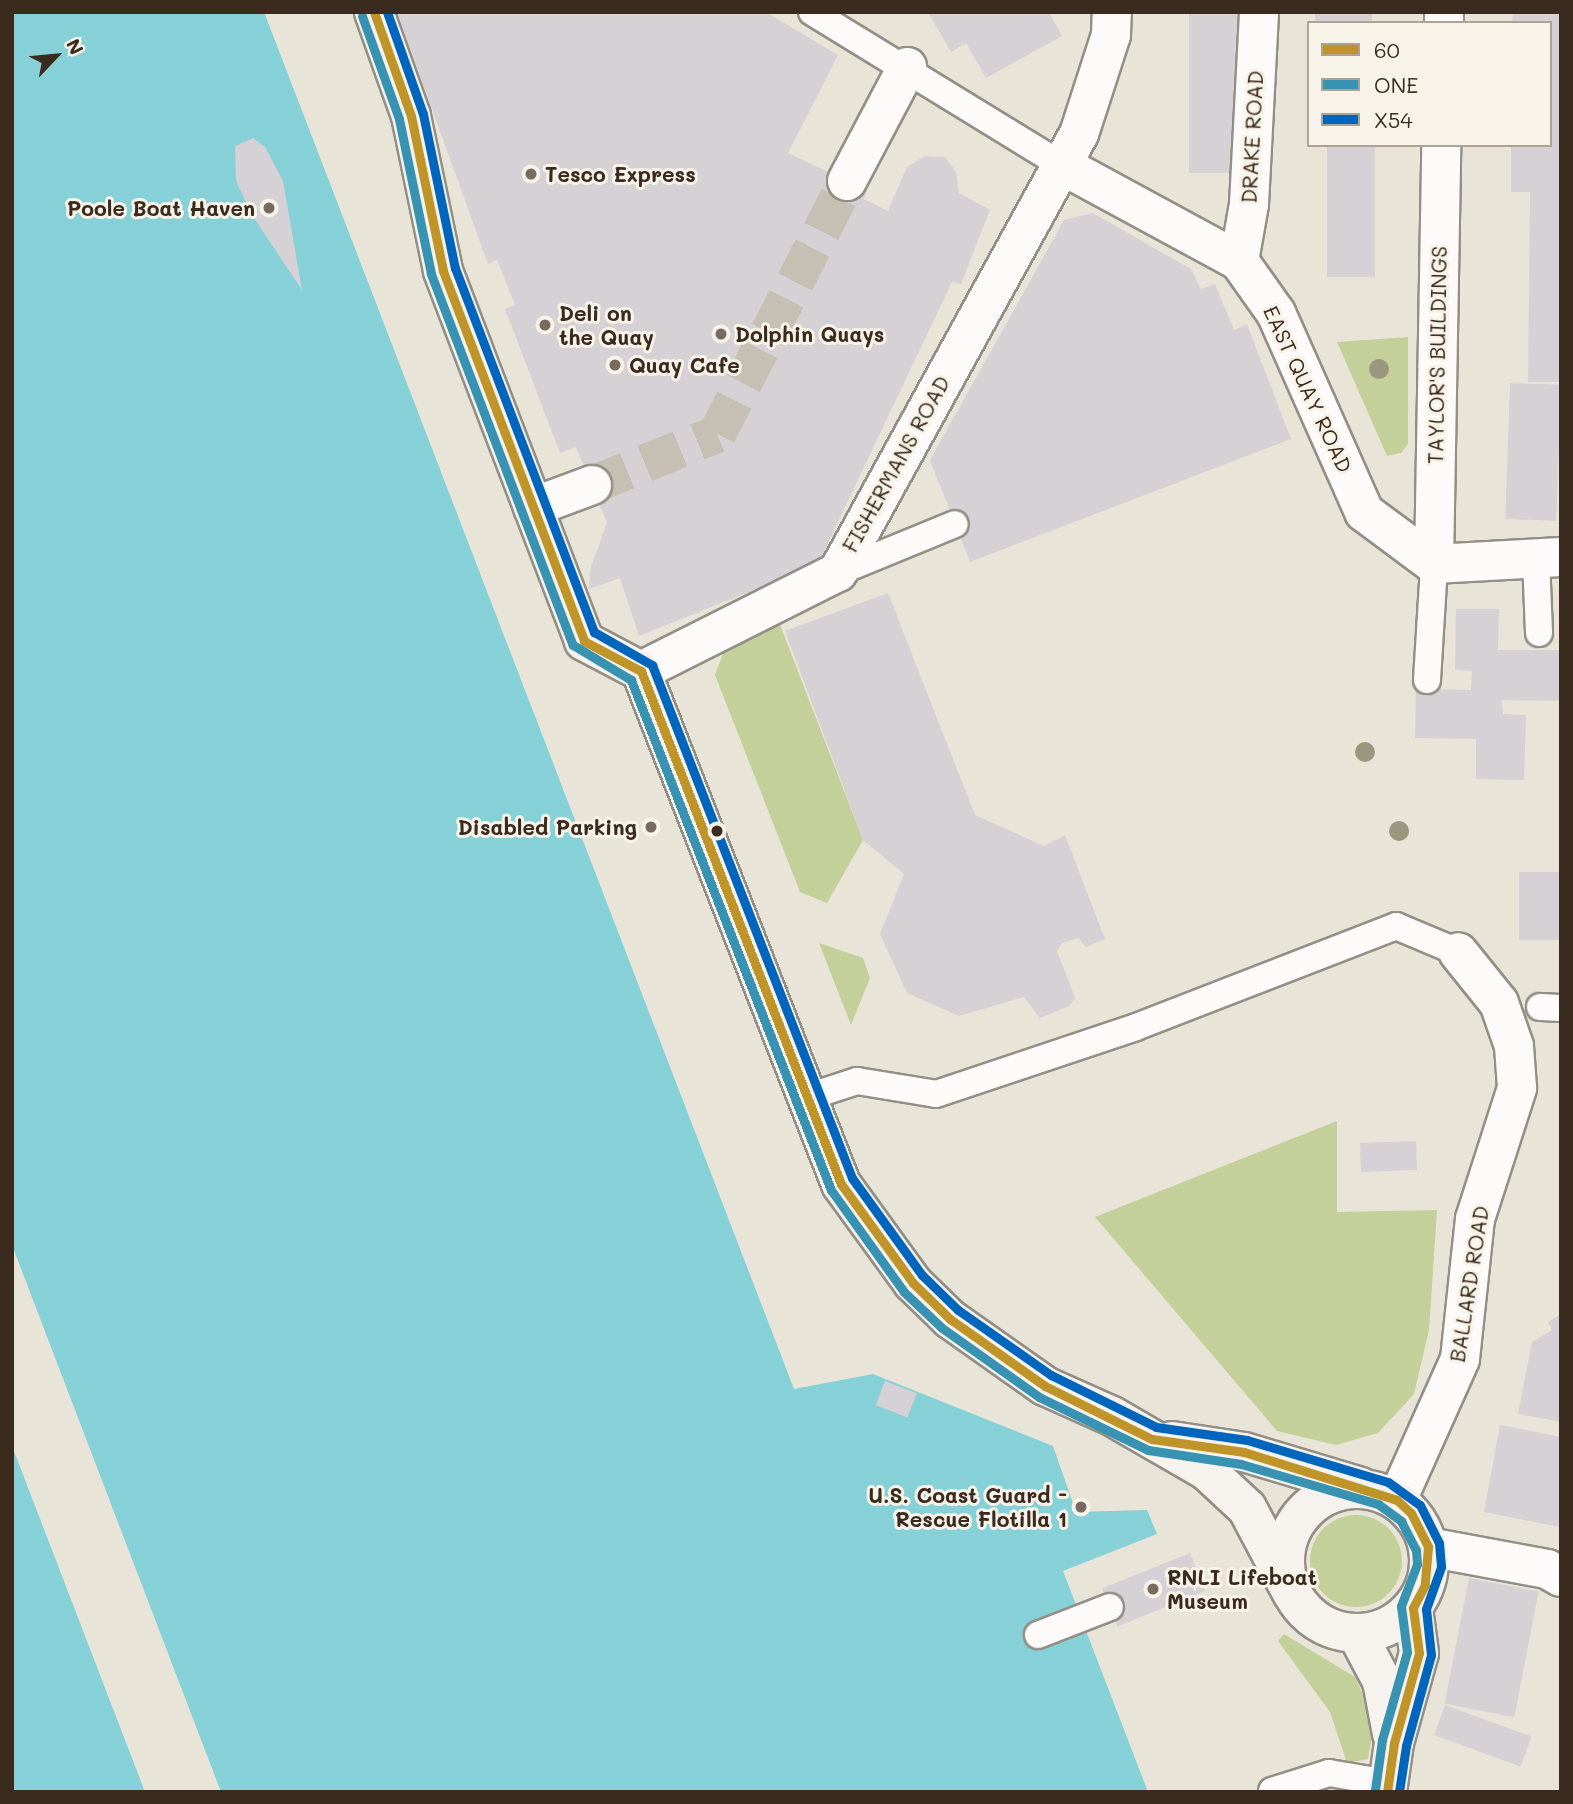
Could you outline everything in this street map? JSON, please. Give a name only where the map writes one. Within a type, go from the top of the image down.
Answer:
[{"type":"street","points":[[374,12],[411,116],[443,271],[584,641],[640,671],[805,1098],[841,1184],[913,1283],[995,1354],[1045,1386],[1152,1439],[1207,1471],[1247,1508],[1292,1593],[1305,1611],[1323,1624],[1357,1634],[1386,1627],[1413,1608],[1425,1585],[1428,1547],[1411,1513],[1382,1494],[1244,1452],[1152,1439]]},
{"type":"street","name":"FISHERMANS ROAD","points":[[640,671],[838,572],[1060,164],[1079,134],[1111,35],[1112,12]]},
{"type":"street","name":"DRAKE ROAD","points":[[1239,261],[1249,204],[1259,12]]},
{"type":"street","points":[[847,181],[907,67]]},
{"type":"street","name":"TAYLOR'S BUILDINGS","points":[[1434,564],[1441,147]]},
{"type":"street","name":"EAST QUAY ROAD","points":[[1060,164],[1239,261],[1276,313],[1364,512],[1434,564]]},
{"type":"street","points":[[533,507],[592,485]]},
{"type":"street","points":[[1434,564],[1548,558]]},
{"type":"street","name":"BALLARD ROAD","points":[[1382,1494],[1460,1359],[1475,1219],[1517,1088],[1514,1046],[1499,1003],[1458,953]]},
{"type":"street","points":[[1292,1593],[1285,1549],[1292,1527],[1323,1496],[1382,1494]]},
{"type":"street","points":[[1428,1547],[1547,1569],[1561,1577]]},
{"type":"street","points":[[1387,1787],[1394,1743],[1419,1653],[1413,1608]]},
{"type":"street","points":[[1357,1634],[1382,1681],[1394,1743]]},
{"type":"lane","points":[[812,12],[907,67],[1060,164]]},
{"type":"lane","points":[[838,572],[956,524]]},
{"type":"lane","points":[[1539,633],[1548,558]]},
{"type":"lane","points":[[1427,680],[1434,564]]},
{"type":"lane","points":[[805,1098],[857,1081],[936,1094],[1136,1027],[1396,926],[1458,953]]},
{"type":"lane","points":[[1038,1635],[1110,1607]]},
{"type":"lane","points":[[1272,1791],[1329,1773],[1387,1787]]},
{"type":"green space","points":[[1408,337],[1408,444],[1401,453],[1387,456],[1337,342]]},
{"type":"green space","points":[[779,622],[863,840],[827,903],[800,892],[715,675],[727,643]]},
{"type":"green space","points":[[819,943],[863,958],[870,978],[851,1025]]},
{"type":"green space","points":[[1337,1121],[1337,1212],[1437,1210],[1429,1330],[1414,1394],[1378,1433],[1336,1445],[1277,1431],[1095,1217]]},
{"type":"green space","points":[[1347,1515],[1365,1515],[1382,1522],[1395,1535],[1402,1552],[1402,1570],[1395,1587],[1382,1600],[1365,1607],[1347,1607],[1330,1600],[1317,1587],[1310,1570],[1310,1552],[1317,1535],[1330,1522]]},
{"type":"green space","points":[[1284,1634],[1355,1677],[1375,1720],[1368,1759],[1347,1763],[1330,1712],[1278,1641]]},
{"type":"water","points":[[12,12],[264,12],[794,1389],[873,1374],[1053,1446],[1076,1512],[1147,1510],[1157,1534],[1063,1571],[1148,1792],[12,1792]]},
{"type":"pier","points":[[12,1245],[221,1792],[145,1792],[12,1446]]},
{"type":"building","name":"Dolphin Quays","points":[[397,12],[766,12],[838,55],[788,153],[867,190],[864,199],[888,211],[907,167],[925,156],[945,157],[956,172],[959,193],[990,210],[961,284],[952,282],[818,564],[639,636],[620,578],[589,589],[590,570],[607,523],[576,447],[560,453],[505,309],[515,305],[497,260],[488,264]]},
{"type":"building","points":[[928,12],[1049,12],[1062,36],[986,78],[966,43],[951,52]]},
{"type":"building","points":[[1189,12],[1247,12],[1247,173],[1189,173]]},
{"type":"building","points":[[1315,12],[1372,12],[1372,21],[1315,21]]},
{"type":"building","points":[[1513,12],[1561,12],[1561,382],[1528,382],[1530,192],[1511,192],[1511,147],[1552,147],[1552,21],[1512,21]]},
{"type":"building","name":"Poole Boat Haven","points":[[253,138],[265,147],[283,181],[302,290],[252,215],[236,181],[235,146]]},
{"type":"building","points":[[1327,147],[1375,147],[1375,277],[1327,277]]},
{"type":"building","points":[[1093,213],[1191,269],[1201,289],[1215,284],[1234,330],[1247,324],[1291,439],[970,562],[930,460],[1064,220]]},
{"type":"building","points":[[1510,383],[1561,385],[1556,521],[1505,519]]},
{"type":"building","points":[[888,593],[975,815],[1044,846],[1065,835],[1105,939],[1086,947],[1078,938],[1062,943],[1057,951],[1075,998],[1069,1006],[1040,1018],[1024,997],[959,1016],[907,993],[880,934],[904,874],[863,840],[785,631]]},
{"type":"building","points":[[1456,609],[1499,609],[1498,650],[1561,650],[1561,701],[1502,700],[1503,714],[1526,715],[1524,780],[1476,779],[1476,739],[1415,738],[1416,689],[1471,690],[1472,671],[1455,670]]},
{"type":"building","points":[[1519,872],[1561,872],[1561,940],[1519,940]]},
{"type":"building","points":[[1416,1141],[1417,1170],[1361,1172],[1360,1143]]},
{"type":"building","points":[[1561,1314],[1561,1422],[1518,1414],[1532,1342],[1552,1330],[1548,1322]]},
{"type":"building","points":[[885,1381],[917,1393],[907,1417],[876,1405]]},
{"type":"building","points":[[1500,1425],[1561,1437],[1560,1527],[1484,1512]]},
{"type":"building","name":"RNLI Lifeboat Museum","points":[[1190,1553],[1205,1591],[1117,1627],[1102,1589]]},
{"type":"building","points":[[1469,1578],[1539,1592],[1514,1717],[1445,1704]]},
{"type":"building","points":[[1445,1705],[1531,1736],[1521,1767],[1434,1735]]},
{"type":"tunnel","points":[[592,485],[717,434],[847,181]]},
{"type":"transit line","name":"60","points":[[374,12],[411,116],[443,271],[584,641],[641,671],[841,1184],[913,1283],[950,1319],[1045,1386],[1152,1439],[1244,1452],[1397,1500],[1411,1513],[1428,1547],[1425,1585],[1413,1608]]},
{"type":"transit line","name":"X54","points":[[387,12],[423,114],[455,268],[594,632],[652,665],[852,1178],[922,1275],[958,1310],[1051,1375],[1156,1427],[1247,1440],[1388,1482],[1420,1505],[1439,1543],[1441,1567],[1426,1609],[1431,1655],[1406,1746],[1399,1792]]},
{"type":"transit line","name":"ONE","points":[[362,16],[399,119],[431,274],[573,645],[631,680],[831,1190],[904,1292],[942,1328],[1039,1397],[1148,1450],[1241,1464],[1378,1504],[1401,1521],[1416,1550],[1417,1564],[1401,1606],[1407,1652],[1382,1740],[1375,1790]]},
{"type":"transit line","name":"60","points":[[1387,1792],[1394,1743],[1419,1653],[1413,1608]]},
{"type":"place","name":"Tesco Express","points":[[531,174]]},
{"type":"place","name":"Poole Boat Haven","points":[[269,208]]},
{"type":"place","name":"Deli on the Quay","points":[[545,325]]},
{"type":"place","name":"Dolphin Quays","points":[[721,334]]},
{"type":"place","name":"Quay Cafe","points":[[615,365]]},
{"type":"place","name":"Disabled Parking","points":[[651,827]]},
{"type":"place","name":"U.S. Coast Guard - Rescue Flotilla 1","points":[[1081,1507]]},
{"type":"place","name":"RNLI Lifeboat Museum","points":[[1153,1589]]}]
